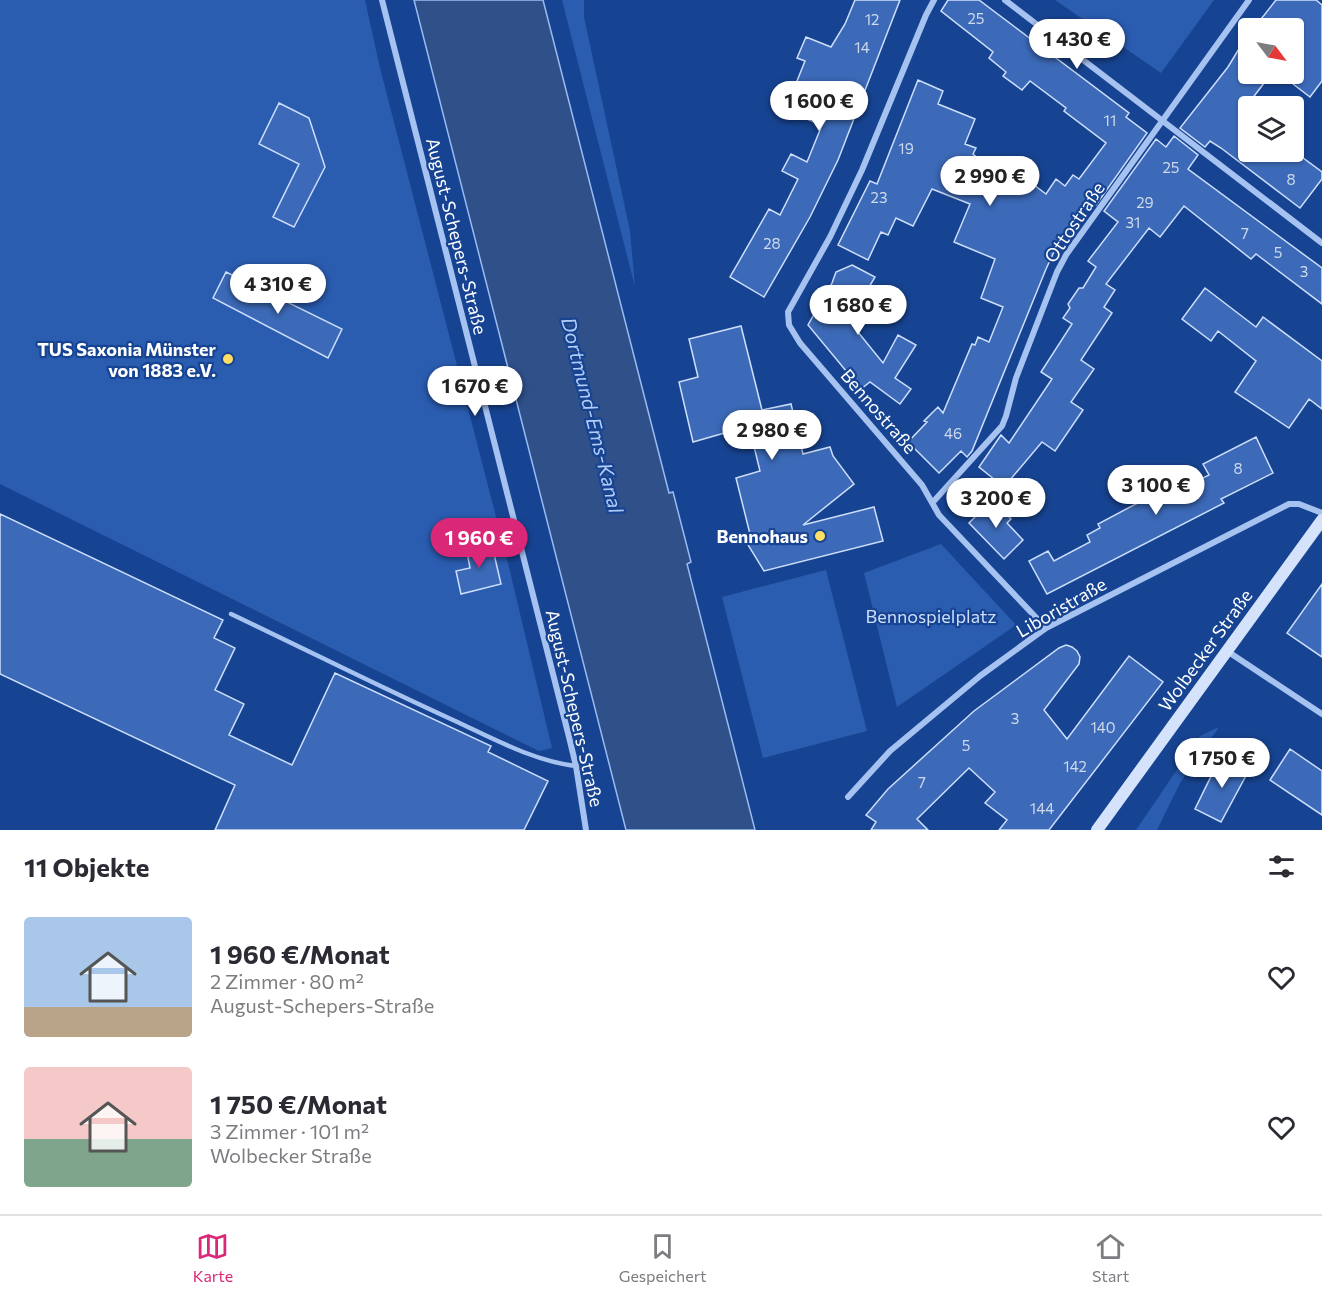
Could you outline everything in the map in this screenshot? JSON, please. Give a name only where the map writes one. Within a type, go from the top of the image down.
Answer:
[{"type":"main road","name":"Wolbecker Straße","points":[[1097,830],[1322,520]]},
{"type":"street","name":"August-Schepers-Straße","points":[[382,0],[576,766],[586,830]]},
{"type":"street","name":"Bennostraße","points":[[934,0],[862,170],[830,237],[792,304],[788,319],[792,332],[800,343],[922,485],[939,515],[1046,628]]},
{"type":"street","points":[[1005,0],[1322,243]]},
{"type":"street","name":"Ottostraße","points":[[933,502],[1002,426],[1016,378],[1061,264],[1250,0]]},
{"type":"street","name":"Liboristraße","points":[[848,797],[890,751],[980,676],[1046,628],[1289,504],[1299,504],[1322,513]]},
{"type":"street","points":[[1227,651],[1322,714]]},
{"type":"lane","points":[[231,614],[472,729],[554,763],[576,766]]},
{"type":"green space","name":"TUS Saxonia Münster von 1883 e.V.","points":[[0,0],[365,0],[380,68],[508,563],[552,748],[539,751],[0,484]]},
{"type":"green space","points":[[562,0],[584,0],[584,17],[630,231],[635,287]]},
{"type":"green space","points":[[1055,0],[1214,0],[1161,73]]},
{"type":"green space","name":"Bennospielplatz","points":[[941,544],[1016,625],[897,707],[864,573]]},
{"type":"green space","points":[[826,570],[867,731],[763,758],[722,597]]},
{"type":"green space","points":[[1219,727],[1180,783],[1157,830],[1136,830],[1200,736]]},
{"type":"water","name":"Dortmund-Ems-Kanal","points":[[414,0],[543,0],[669,493],[673,492],[691,562],[687,564],[755,830],[626,830]]},
{"type":"building","points":[[855,0],[900,0],[838,160],[810,217],[764,297],[730,277],[769,209],[780,215],[798,179],[782,171],[791,154],[807,162],[822,125],[789,112],[793,102],[789,101],[805,61],[797,58],[806,37],[831,47],[845,24]]},
{"type":"building","points":[[948,0],[979,0],[1129,113],[1126,117],[1147,133],[1096,205],[1089,200],[1060,239],[972,451],[967,457],[961,451],[939,473],[908,442],[938,407],[943,413],[972,344],[975,345],[978,337],[989,342],[1003,307],[981,298],[995,259],[954,242],[970,204],[932,189],[913,226],[896,218],[888,235],[881,232],[868,260],[838,245],[870,181],[877,184],[918,80],[943,91],[938,104],[975,119],[965,144],[976,148],[973,154],[1016,191],[1026,179],[1046,194],[1056,179],[1065,186],[1073,175],[1079,179],[1106,143],[1064,111],[1066,108],[1030,81],[1022,90],[1003,76],[1006,72],[989,58],[993,52],[941,11]]},
{"type":"building","points":[[1276,0],[1316,0],[1322,5],[1322,81],[1310,97],[1293,84],[1304,84],[1304,18],[1262,18]]},
{"type":"building","points":[[1238,50],[1238,84],[1263,84],[1254,96],[1238,96],[1238,161],[1210,141],[1205,147],[1180,128],[1228,67]]},
{"type":"building","points":[[279,103],[309,118],[325,167],[294,227],[273,217],[299,164],[259,144]]},
{"type":"building","points":[[1174,136],[1198,155],[1188,169],[1322,268],[1322,304],[1256,254],[1251,259],[1184,206],[1160,237],[1149,228],[1106,284],[1115,290],[1104,307],[1112,313],[1081,360],[1094,369],[1071,402],[1083,410],[1055,451],[1042,442],[1004,487],[979,467],[1001,435],[1009,443],[1052,379],[1041,372],[1072,324],[1063,318],[1070,308],[1068,304],[1079,288],[1083,288],[1096,267],[1088,261],[1118,222],[1104,211],[1156,139],[1166,147]]},
{"type":"building","points":[[1304,159],[1322,172],[1322,179],[1300,208],[1239,162],[1304,162]]},
{"type":"building","points":[[852,265],[875,277],[849,321],[883,363],[898,335],[916,345],[895,378],[911,389],[900,404],[870,382],[861,389],[808,325],[836,272]]},
{"type":"building","points":[[226,272],[342,329],[328,358],[213,298]]},
{"type":"building","points":[[1205,288],[1256,327],[1263,317],[1322,361],[1322,409],[1309,399],[1289,428],[1235,392],[1256,361],[1218,331],[1211,341],[1182,319]]},
{"type":"building","points":[[741,326],[762,410],[791,404],[803,454],[830,447],[833,456],[854,484],[803,525],[874,507],[883,541],[764,571],[745,540],[751,538],[736,478],[760,471],[749,426],[693,442],[679,382],[698,377],[689,339]]},
{"type":"building","points":[[1256,437],[1273,473],[1221,499],[1224,503],[1047,594],[1029,561],[1048,551],[1054,561],[1090,542],[1087,535],[1100,528],[1098,524],[1149,497],[1152,504],[1209,475],[1203,464]]},
{"type":"building","points":[[993,499],[1011,519],[1007,523],[1023,540],[1004,559],[969,523]]},
{"type":"building","points":[[0,514],[223,620],[214,638],[235,648],[215,690],[244,704],[229,735],[292,765],[335,673],[491,746],[488,752],[548,781],[524,830],[215,830],[235,785],[0,674]]},
{"type":"building","points":[[491,541],[501,584],[461,594],[456,571],[470,568],[466,547]]},
{"type":"building","points":[[1322,584],[1322,657],[1287,633]]},
{"type":"building","points":[[1066,645],[1077,651],[1080,657],[1079,664],[1044,710],[1067,739],[1129,656],[1163,682],[1049,830],[999,830],[1007,820],[985,803],[995,792],[969,768],[917,819],[928,830],[871,830],[876,822],[866,815],[888,789],[974,711]]},
{"type":"building","points":[[1290,749],[1322,771],[1322,815],[1270,780]]},
{"type":"building","points":[[1221,756],[1249,770],[1221,822],[1195,809]]},
{"type":"place","name":"TUS Saxonia Münster von 1883 e.V.","points":[[228,359]]},
{"type":"place","name":"Bennohaus","points":[[820,536]]}]
